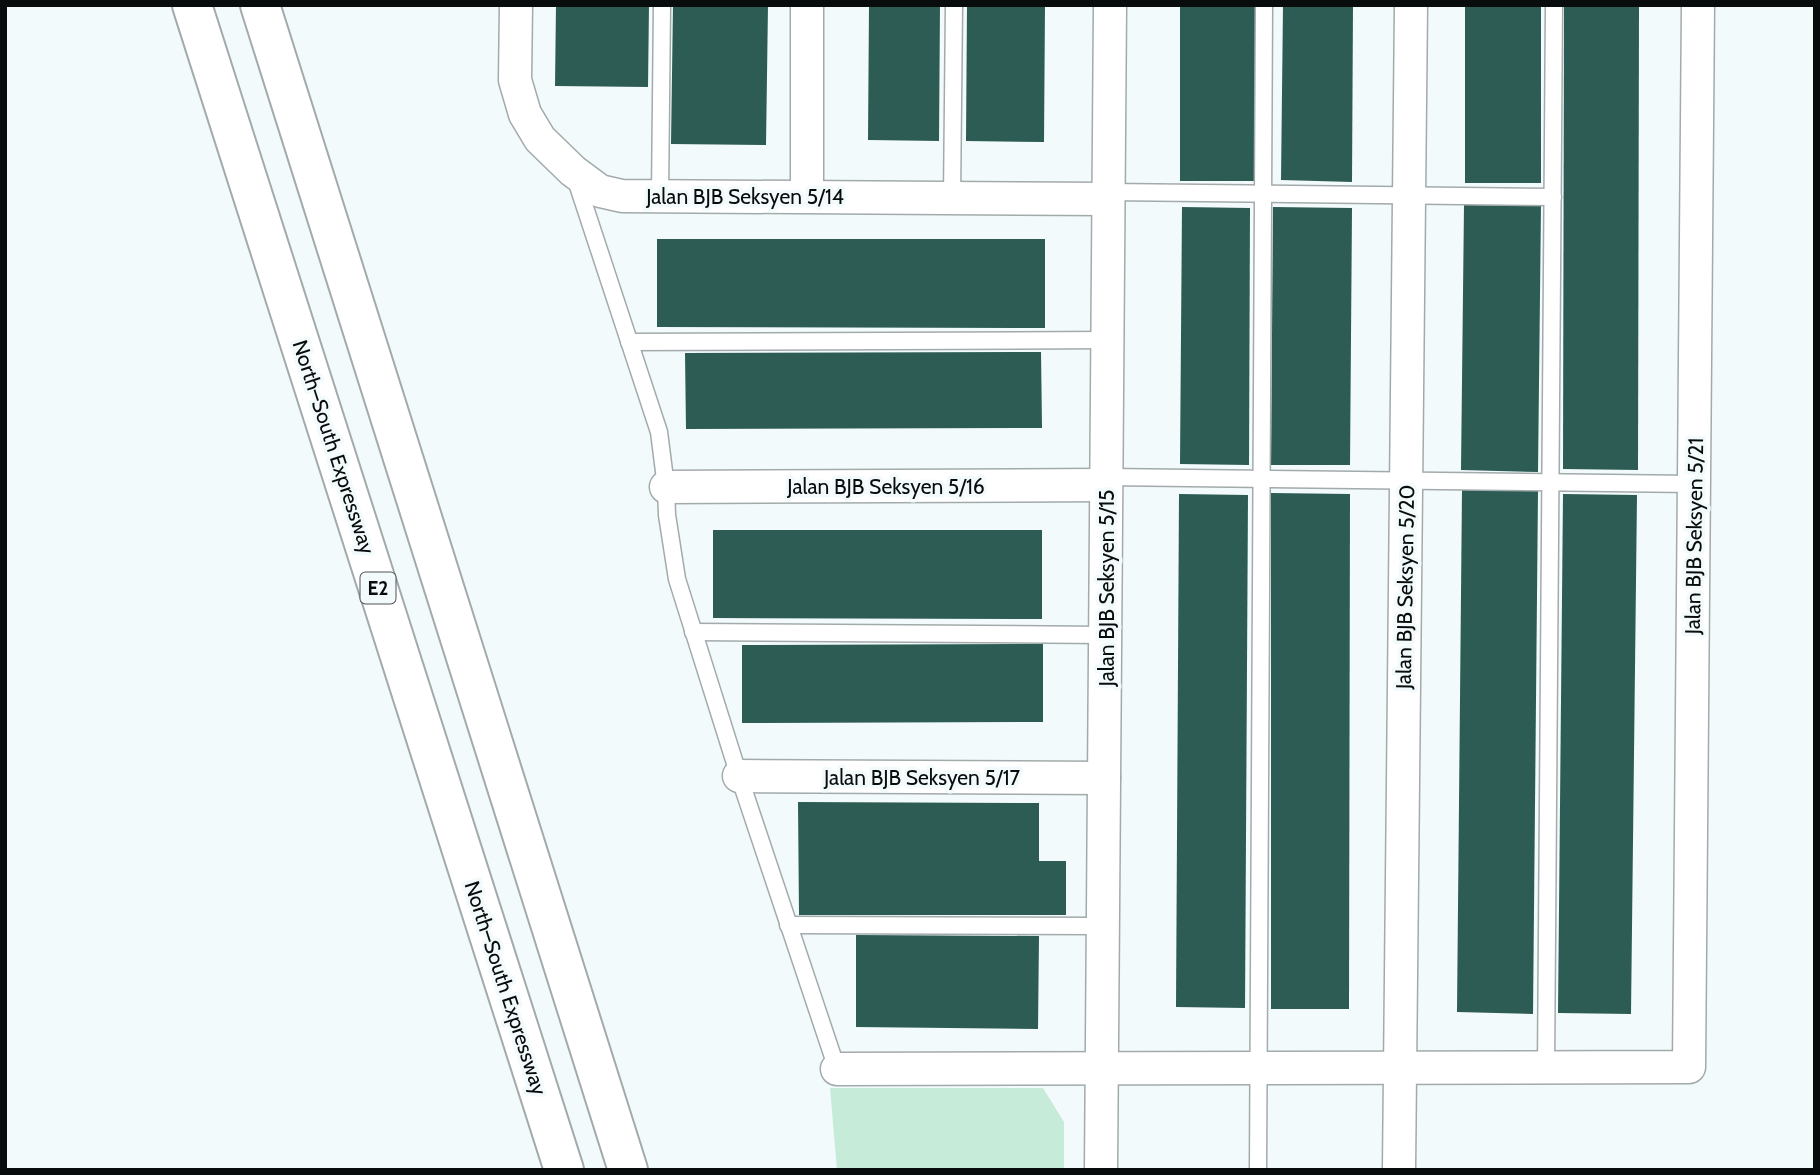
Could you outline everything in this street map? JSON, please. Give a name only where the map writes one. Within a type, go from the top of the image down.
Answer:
[{"type":"highway","name":"North–South Expressway","points":[[192,5],[564,1170]]},
{"type":"highway","points":[[260,5],[628,1170]]},
{"type":"street","name":"Jalan BJB Seksyen 5/14","points":[[516,5],[515,80],[525,114],[540,139],[573,172],[600,191],[622,196],[1108,196]]},
{"type":"street","points":[[807,5],[807,196]]},
{"type":"street","name":"Jalan BJB Seksyen 5/15","points":[[1101,1170],[1110,5]]},
{"type":"street","name":"Jalan BJB Seksyen 5/20","points":[[1399,1170],[1411,5]]},
{"type":"street","name":"Jalan BJB Seksyen 5/21","points":[[1546,1068],[1689,1068],[1698,5]]},
{"type":"street","name":"Jalan BJB Seksyen 5/16","points":[[666,487],[1106,481]]},
{"type":"street","name":"Jalan BJB Seksyen 5/17","points":[[739,776],[1104,778]]},
{"type":"street","points":[[837,1069],[1546,1068]]},
{"type":"lane","points":[[660,196],[662,5]]},
{"type":"lane","points":[[952,198],[954,5]]},
{"type":"lane","points":[[1258,1170],[1264,5]]},
{"type":"lane","points":[[1546,1068],[1554,5]]},
{"type":"lane","points":[[573,172],[659,432],[667,515],[677,579],[692,632],[837,1069]]},
{"type":"lane","points":[[1108,196],[1263,194],[1553,197]]},
{"type":"lane","points":[[629,342],[1108,340]]},
{"type":"lane","points":[[1106,481],[1262,479],[1694,484]]},
{"type":"lane","points":[[692,632],[1106,635]]},
{"type":"lane","points":[[788,925],[1104,926]]},
{"type":"green space","points":[[830,1088],[1043,1088],[1064,1122],[1064,1170],[837,1170]]},
{"type":"building","points":[[556,5],[649,5],[648,87],[555,86]]},
{"type":"building","points":[[673,5],[768,5],[766,145],[671,144]]},
{"type":"building","points":[[869,5],[940,5],[939,141],[868,140]]},
{"type":"building","points":[[967,5],[1045,5],[1044,142],[966,141]]},
{"type":"building","points":[[1180,5],[1256,5],[1255,181],[1180,181]]},
{"type":"building","points":[[1283,5],[1353,5],[1352,182],[1281,180]]},
{"type":"building","points":[[1465,5],[1541,5],[1541,183],[1465,183]]},
{"type":"building","points":[[1564,5],[1639,5],[1638,470],[1563,469]]},
{"type":"building","points":[[1464,205],[1541,206],[1538,472],[1461,470]]},
{"type":"building","points":[[1182,207],[1250,208],[1249,465],[1180,464]]},
{"type":"building","points":[[1273,207],[1352,208],[1350,465],[1271,465]]},
{"type":"building","points":[[657,239],[1045,239],[1045,328],[657,327]]},
{"type":"building","points":[[1041,352],[1042,428],[686,429],[685,353]]},
{"type":"building","points":[[1462,490],[1538,491],[1533,1014],[1457,1012]]},
{"type":"building","points":[[1271,493],[1350,494],[1349,1009],[1271,1009]]},
{"type":"building","points":[[1179,494],[1248,495],[1245,1008],[1176,1007]]},
{"type":"building","points":[[1563,494],[1637,495],[1631,1014],[1558,1013]]},
{"type":"building","points":[[713,530],[1042,530],[1042,619],[713,618]]},
{"type":"building","points":[[1043,644],[1043,722],[742,723],[742,645]]},
{"type":"building","points":[[798,802],[1039,803],[1039,861],[1066,861],[1066,915],[799,915]]},
{"type":"building","points":[[856,935],[1039,936],[1038,1029],[856,1027]]}]
